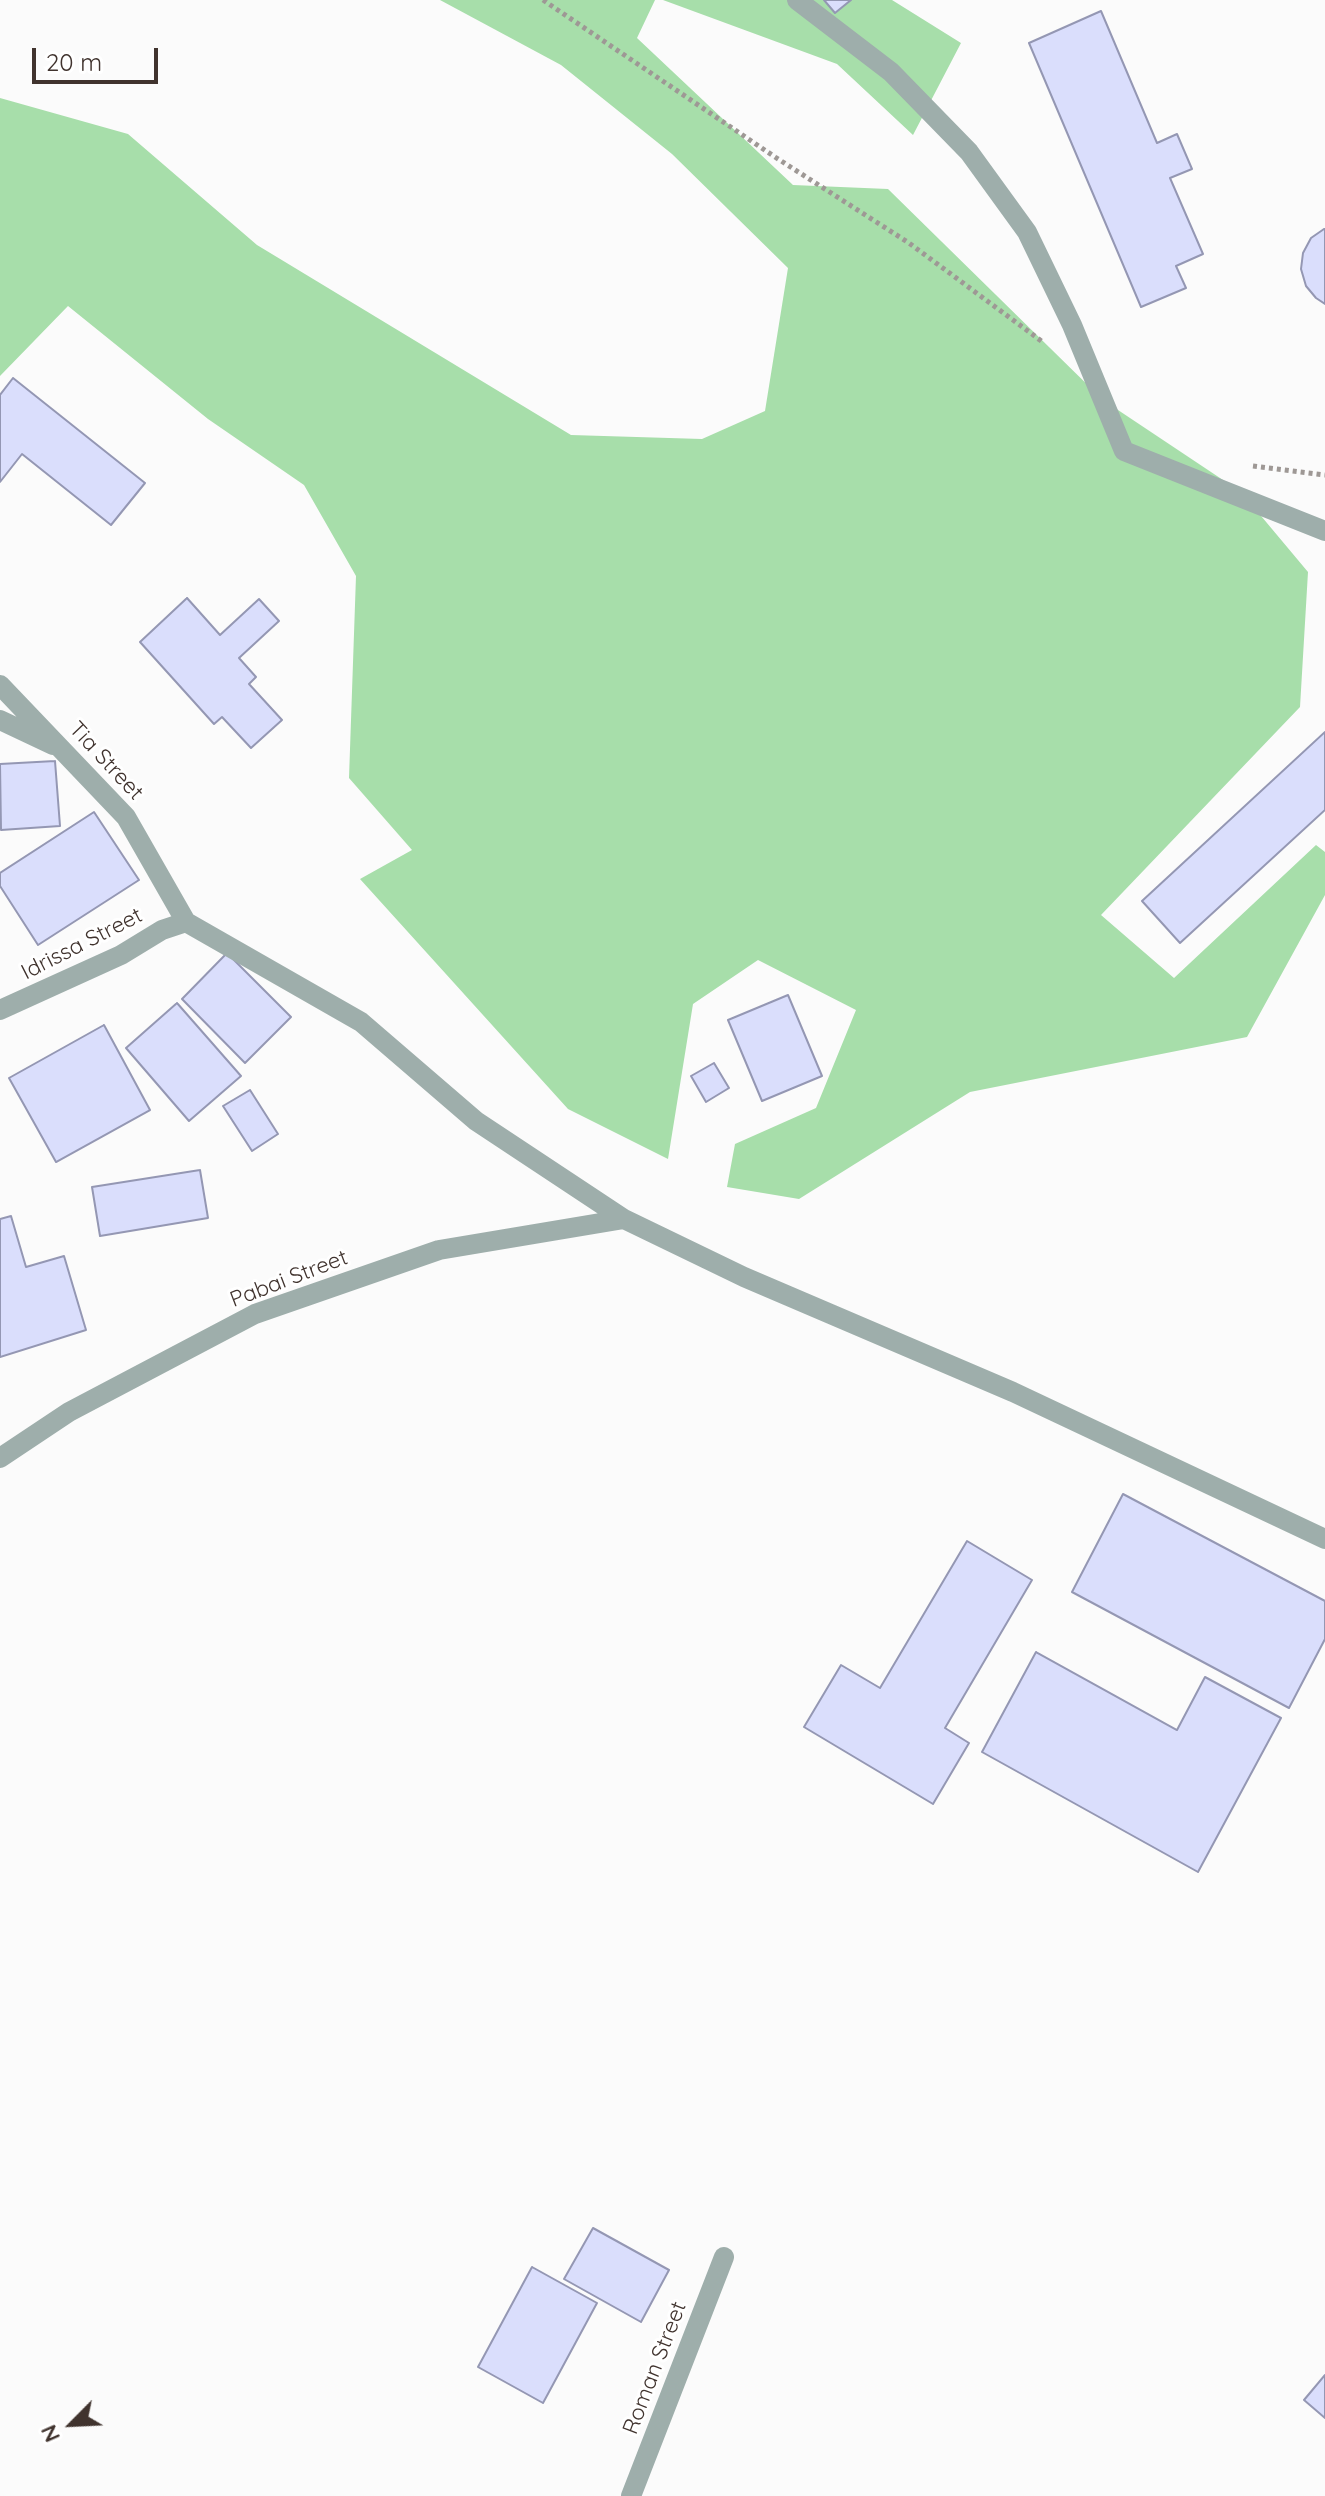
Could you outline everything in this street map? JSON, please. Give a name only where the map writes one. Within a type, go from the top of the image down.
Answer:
[{"type":"street","points":[[797,0],[891,72],[969,152],[1019,220],[1072,325],[1124,451],[1325,531]]},
{"type":"street","name":"Tia Street","points":[[0,685],[126,817],[186,922]]},
{"type":"street","points":[[0,720],[64,750]]},
{"type":"street","points":[[186,922],[361,1022],[476,1121],[624,1219],[744,1277],[1013,1392],[1325,1539]]},
{"type":"street","name":"Idrissa Street","points":[[0,1010],[121,955],[162,930],[186,922]]},
{"type":"street","name":"Pabai Street","points":[[0,1458],[69,1412],[255,1314],[439,1250],[624,1219]]},
{"type":"street","name":"Roman Street","points":[[631,2496],[724,2257]]},
{"type":"path","points":[[543,0],[775,157],[909,243],[1046,344]]},
{"type":"green space","points":[[440,0],[655,0],[637,38],[793,185],[888,189],[1103,400],[1241,492],[1308,572],[1300,707],[1101,915],[1174,978],[1316,845],[1325,852],[1325,895],[1247,1037],[970,1092],[799,1199],[727,1187],[735,1144],[816,1108],[856,1010],[758,960],[693,1004],[668,1159],[568,1109],[360,879],[412,850],[349,778],[356,576],[304,485],[208,419],[68,306],[0,376],[0,98],[128,134],[257,245],[571,435],[702,439],[765,411],[788,268],[672,154],[561,65]]},
{"type":"green space","points":[[663,0],[892,0],[961,43],[913,135],[837,64]]},
{"type":"building","points":[[824,0],[851,0],[835,13]]},
{"type":"building","points":[[1101,11],[1157,143],[1177,134],[1192,169],[1170,178],[1203,254],[1176,266],[1186,288],[1141,307],[1029,43]]},
{"type":"building","points":[[1325,229],[1325,304],[1306,286],[1301,269],[1303,253],[1311,238]]},
{"type":"building","points":[[13,378],[145,483],[111,525],[22,454],[0,482],[0,395]]},
{"type":"building","points":[[187,598],[220,635],[259,599],[279,621],[239,658],[256,677],[249,684],[282,720],[251,748],[222,717],[214,724],[140,642]]},
{"type":"building","points":[[1325,732],[1325,810],[1180,943],[1142,901]]},
{"type":"building","points":[[55,761],[60,826],[1,830],[0,764]]},
{"type":"building","points":[[94,812],[139,880],[38,945],[0,886],[0,873]]},
{"type":"building","points":[[227,953],[291,1017],[245,1063],[182,999]]},
{"type":"building","points":[[788,995],[822,1076],[762,1101],[728,1020]]},
{"type":"building","points":[[177,1003],[241,1076],[189,1121],[126,1048]]},
{"type":"building","points":[[104,1025],[150,1110],[56,1162],[9,1078]]},
{"type":"building","points":[[714,1063],[729,1088],[706,1102],[691,1076]]},
{"type":"building","points":[[250,1090],[278,1134],[252,1151],[223,1106]]},
{"type":"building","points":[[200,1170],[208,1218],[100,1236],[92,1187]]},
{"type":"building","points":[[11,1216],[26,1267],[64,1256],[86,1330],[0,1357],[0,1219]]},
{"type":"building","points":[[1123,1494],[1325,1601],[1325,1639],[1289,1708],[1072,1592]]},
{"type":"building","points":[[967,1541],[1032,1580],[945,1728],[969,1743],[933,1804],[804,1727],[841,1665],[880,1688]]},
{"type":"building","points":[[1036,1652],[1177,1730],[1205,1677],[1281,1718],[1198,1872],[982,1752]]},
{"type":"building","points":[[593,2228],[669,2270],[641,2322],[564,2279]]},
{"type":"building","points":[[532,2267],[597,2303],[543,2403],[478,2367]]},
{"type":"building","points":[[1325,2375],[1325,2418],[1304,2400]]}]
